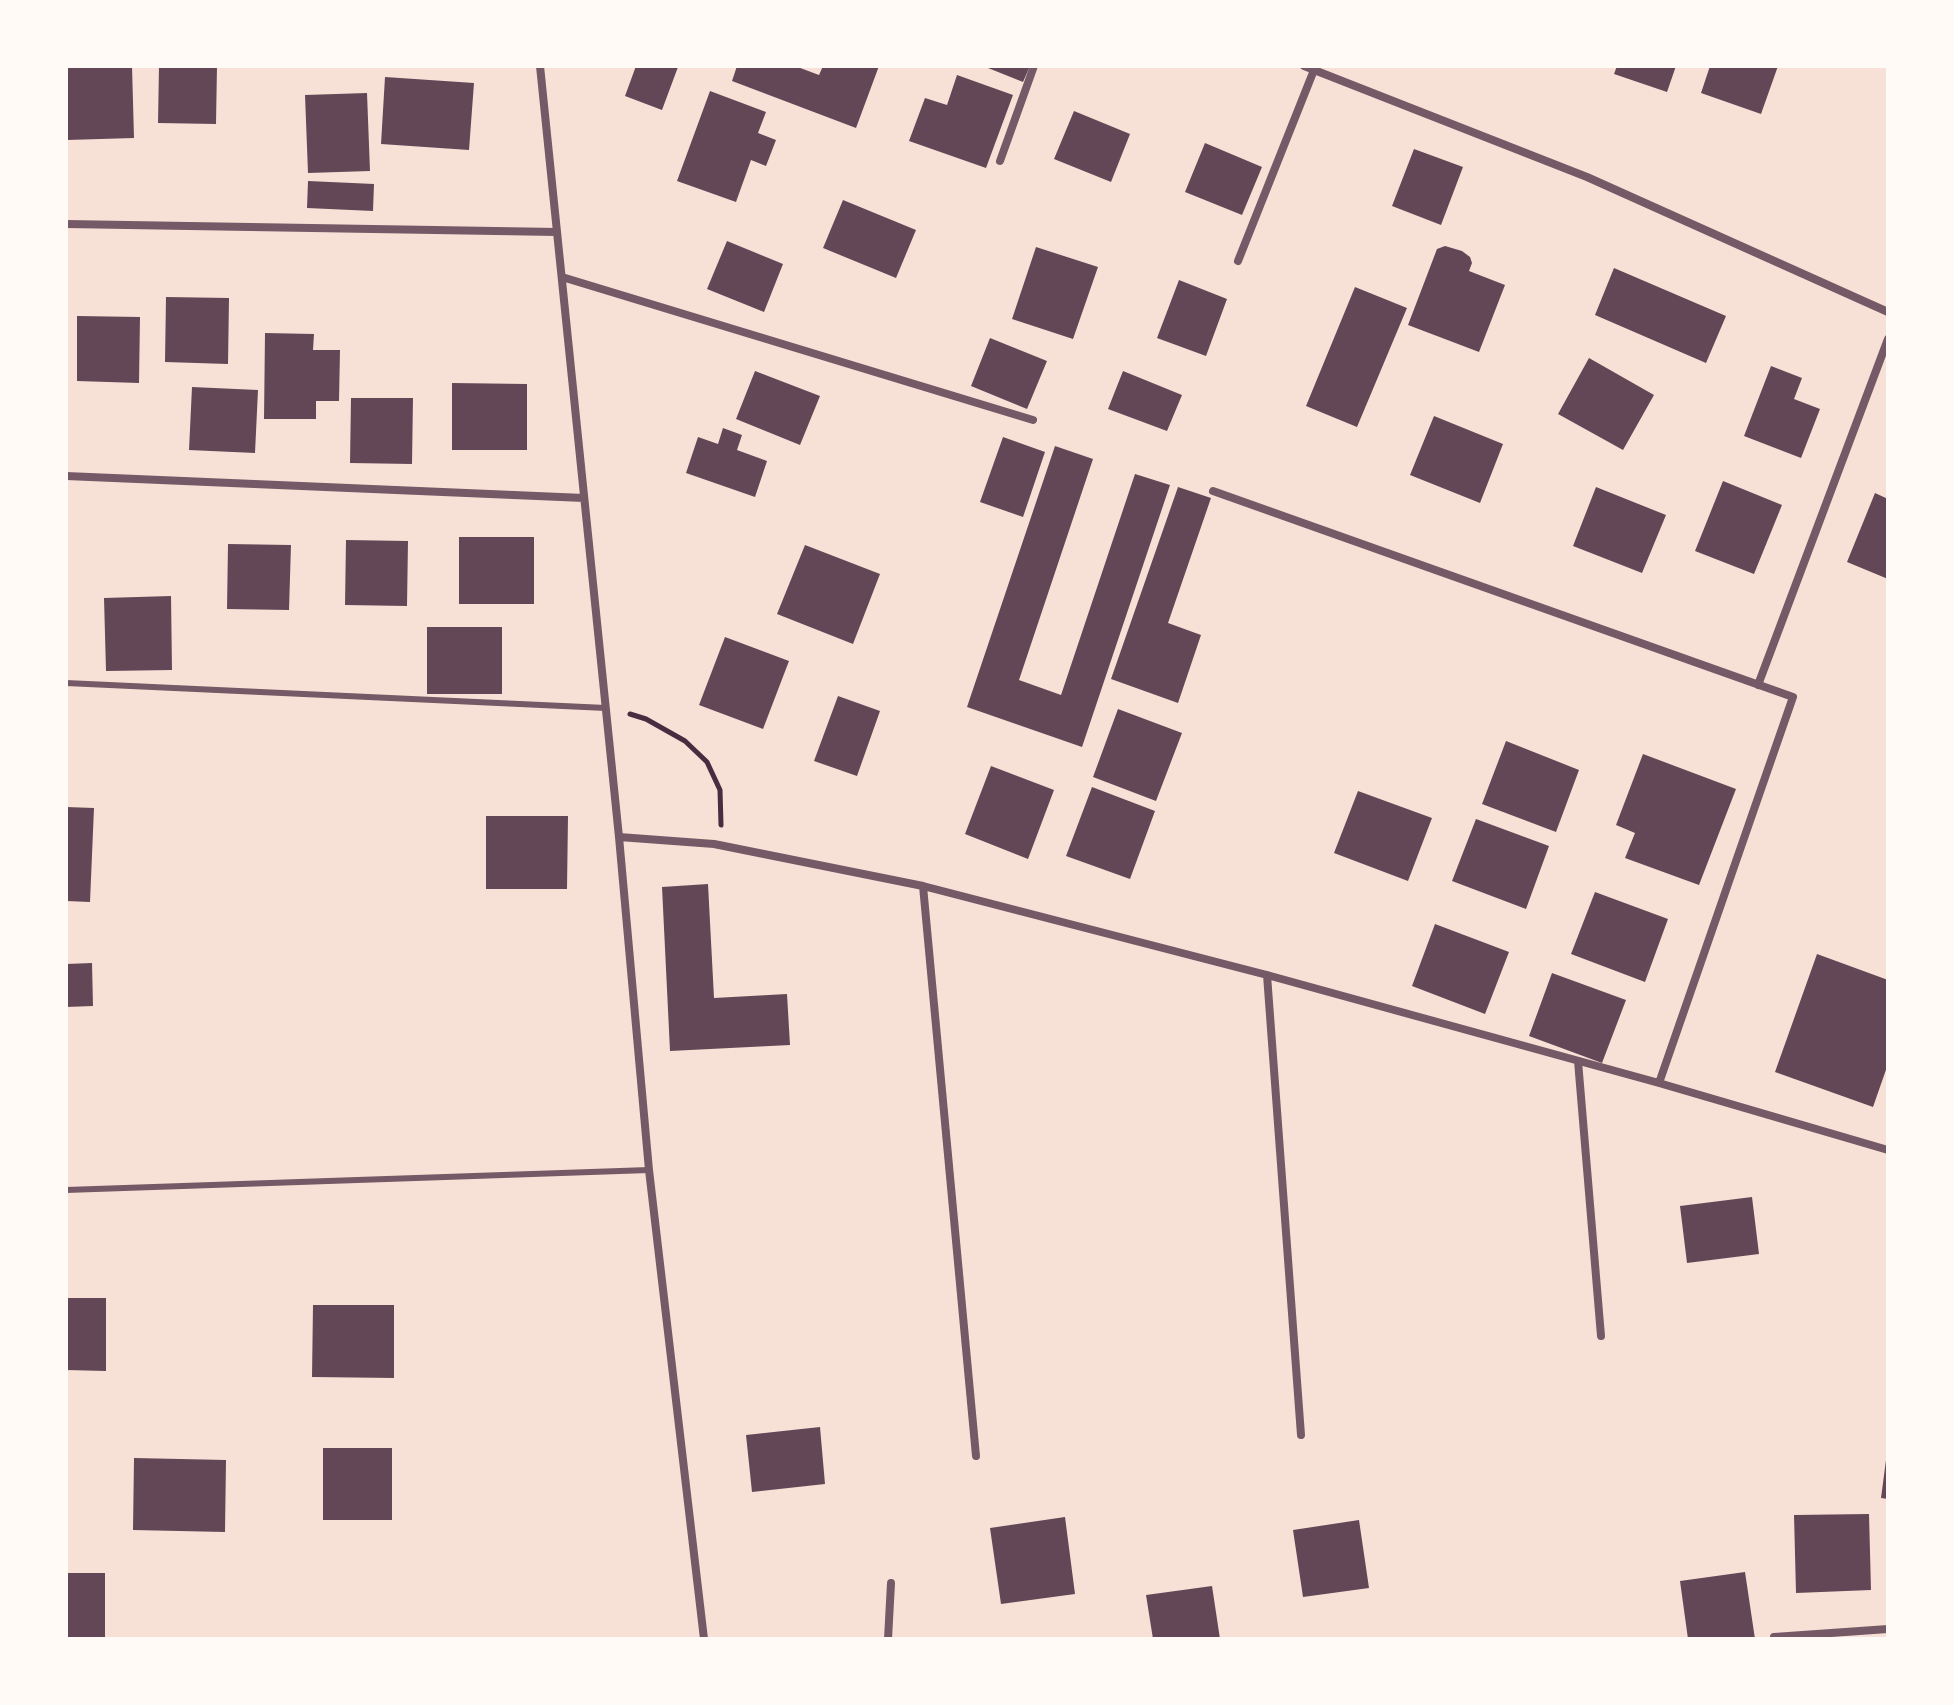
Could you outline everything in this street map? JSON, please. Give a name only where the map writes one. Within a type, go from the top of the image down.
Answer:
[{"type":"street","points":[[540,66],[619,837],[649,1170],[704,1639]]},
{"type":"street","points":[[1000,161],[1034,66]]},
{"type":"street","points":[[1304,66],[1587,177],[1888,312]]},
{"type":"street","points":[[1238,261],[1314,70]]},
{"type":"street","points":[[66,224],[557,232]]},
{"type":"street","points":[[562,277],[1033,420]]},
{"type":"street","points":[[1758,685],[1888,339]]},
{"type":"street","points":[[66,476],[584,498]]},
{"type":"street","points":[[1213,491],[1793,697],[1659,1083]]},
{"type":"street","points":[[619,837],[714,844],[923,886],[1267,975],[1888,1150]]},
{"type":"street","points":[[923,886],[976,1456]]},
{"type":"street","points":[[1267,975],[1301,1435]]},
{"type":"street","points":[[1578,1061],[1601,1336]]},
{"type":"street","points":[[888,1639],[891,1583]]},
{"type":"street","points":[[1774,1637],[1888,1629]]},
{"type":"lane","points":[[66,683],[606,708]]},
{"type":"lane","points":[[66,1190],[649,1170]]},
{"type":"path","points":[[606,708],[646,719],[685,741],[707,762],[720,790],[722,821],[714,844]]},
{"type":"building","points":[[66,66],[132,66],[134,138],[67,140]]},
{"type":"building","points":[[159,66],[217,66],[216,124],[158,123]]},
{"type":"building","points":[[636,66],[678,67],[662,110],[625,96]]},
{"type":"building","points":[[737,66],[795,66],[819,75],[823,66],[879,66],[856,128],[732,81]]},
{"type":"building","points":[[983,66],[1030,66],[1023,82]]},
{"type":"building","points":[[1617,66],[1676,66],[1667,92],[1614,74]]},
{"type":"building","points":[[1710,66],[1778,66],[1761,114],[1701,93]]},
{"type":"building","points":[[957,75],[1013,95],[986,168],[909,141],[925,98],[947,105]]},
{"type":"building","points":[[385,77],[474,83],[469,150],[381,144]]},
{"type":"building","points":[[710,91],[766,112],[758,133],[776,140],[766,166],[751,160],[736,202],[677,181]]},
{"type":"building","points":[[367,93],[370,171],[308,173],[305,95]]},
{"type":"building","points":[[1074,111],[1130,134],[1111,182],[1054,159]]},
{"type":"building","points":[[1205,143],[1262,167],[1242,215],[1185,192]]},
{"type":"building","points":[[1414,149],[1463,167],[1441,225],[1392,206]]},
{"type":"building","points":[[308,181],[374,184],[373,211],[307,208]]},
{"type":"building","points":[[843,200],[916,230],[896,278],[823,248]]},
{"type":"building","points":[[727,241],[783,264],[764,312],[707,289]]},
{"type":"building","points":[[1445,246],[1470,257],[1472,263],[1469,271],[1505,285],[1479,352],[1408,325],[1437,249]]},
{"type":"building","points":[[1036,247],[1098,267],[1073,339],[1012,319]]},
{"type":"building","points":[[1614,268],[1726,316],[1706,363],[1595,315]]},
{"type":"building","points":[[1179,280],[1227,299],[1206,356],[1157,338]]},
{"type":"building","points":[[1355,287],[1407,308],[1357,427],[1306,406]]},
{"type":"building","points":[[166,297],[229,298],[228,364],[165,362]]},
{"type":"building","points":[[77,316],[140,317],[139,383],[77,381]]},
{"type":"building","points":[[265,333],[314,334],[313,350],[340,350],[339,401],[316,401],[316,419],[264,419]]},
{"type":"building","points":[[990,338],[1047,361],[1027,409],[971,386]]},
{"type":"building","points":[[1589,358],[1654,395],[1623,450],[1558,414]]},
{"type":"building","points":[[1771,366],[1802,378],[1794,399],[1820,409],[1801,458],[1744,436]]},
{"type":"building","points":[[755,371],[820,396],[800,445],[736,419]]},
{"type":"building","points":[[1123,371],[1182,395],[1167,431],[1108,409]]},
{"type":"building","points":[[452,383],[527,384],[527,450],[452,450]]},
{"type":"building","points":[[192,387],[258,390],[255,453],[189,450]]},
{"type":"building","points":[[351,398],[413,398],[412,464],[350,463]]},
{"type":"building","points":[[1434,416],[1503,444],[1480,503],[1410,475]]},
{"type":"building","points":[[723,428],[742,435],[737,450],[767,461],[755,497],[686,473],[698,437],[718,444]]},
{"type":"building","points":[[1003,437],[1045,452],[1023,517],[980,502]]},
{"type":"building","points":[[1055,446],[1093,459],[1019,680],[1061,695],[1135,474],[1170,485],[1082,747],[967,707]]},
{"type":"building","points":[[1723,481],[1782,505],[1754,574],[1695,551]]},
{"type":"building","points":[[1178,487],[1211,498],[1168,623],[1201,635],[1178,703],[1111,679]]},
{"type":"building","points":[[1596,487],[1666,515],[1642,573],[1573,546]]},
{"type":"building","points":[[1875,493],[1888,499],[1888,579],[1847,562]]},
{"type":"building","points":[[459,537],[534,537],[534,604],[459,604]]},
{"type":"building","points":[[346,540],[408,541],[407,606],[345,605]]},
{"type":"building","points":[[228,544],[291,545],[289,610],[227,609]]},
{"type":"building","points":[[805,545],[880,574],[853,644],[777,614]]},
{"type":"building","points":[[171,596],[172,670],[106,671],[104,598]]},
{"type":"building","points":[[427,627],[502,627],[502,694],[427,694]]},
{"type":"building","points":[[725,637],[789,661],[763,729],[699,705]]},
{"type":"building","points":[[838,696],[880,711],[857,776],[814,761]]},
{"type":"building","points":[[1118,709],[1182,733],[1156,801],[1093,777]]},
{"type":"building","points":[[1506,741],[1579,770],[1556,832],[1482,804]]},
{"type":"building","points":[[1643,754],[1736,789],[1699,885],[1625,858],[1635,833],[1616,825]]},
{"type":"building","points":[[991,766],[1054,790],[1028,859],[965,834]]},
{"type":"building","points":[[1092,787],[1155,811],[1130,879],[1066,856]]},
{"type":"building","points":[[1358,791],[1432,818],[1408,881],[1334,853]]},
{"type":"building","points":[[66,807],[94,808],[90,902],[66,901]]},
{"type":"building","points":[[486,816],[568,816],[567,889],[486,889]]},
{"type":"building","points":[[1476,819],[1549,846],[1526,909],[1452,881]]},
{"type":"building","points":[[708,884],[714,998],[787,994],[790,1045],[670,1051],[662,887]]},
{"type":"building","points":[[1595,892],[1668,919],[1645,982],[1571,954]]},
{"type":"building","points":[[1435,924],[1509,952],[1485,1014],[1412,986]]},
{"type":"building","points":[[1817,954],[1888,980],[1888,1064],[1873,1107],[1775,1072]]},
{"type":"building","points":[[92,963],[93,1006],[66,1007],[66,964]]},
{"type":"building","points":[[1552,973],[1626,1000],[1602,1063],[1529,1036]]},
{"type":"building","points":[[1752,1197],[1759,1254],[1687,1263],[1680,1206]]},
{"type":"building","points":[[66,1298],[106,1298],[106,1371],[66,1370]]},
{"type":"building","points":[[313,1305],[394,1305],[394,1378],[312,1377]]},
{"type":"building","points":[[820,1427],[825,1484],[752,1492],[746,1435]]},
{"type":"building","points":[[323,1448],[392,1448],[392,1520],[323,1520]]},
{"type":"building","points":[[134,1458],[226,1460],[225,1532],[133,1530]]},
{"type":"building","points":[[1888,1460],[1888,1499],[1881,1498]]},
{"type":"building","points":[[1869,1514],[1871,1590],[1796,1593],[1794,1515]]},
{"type":"building","points":[[1065,1517],[1075,1594],[1001,1604],[990,1528]]},
{"type":"building","points":[[1359,1520],[1369,1588],[1303,1597],[1293,1530]]},
{"type":"building","points":[[1745,1572],[1755,1639],[1688,1639],[1680,1581]]},
{"type":"building","points":[[66,1573],[105,1573],[105,1639],[66,1639]]},
{"type":"building","points":[[1212,1586],[1220,1639],[1153,1639],[1146,1595]]}]
